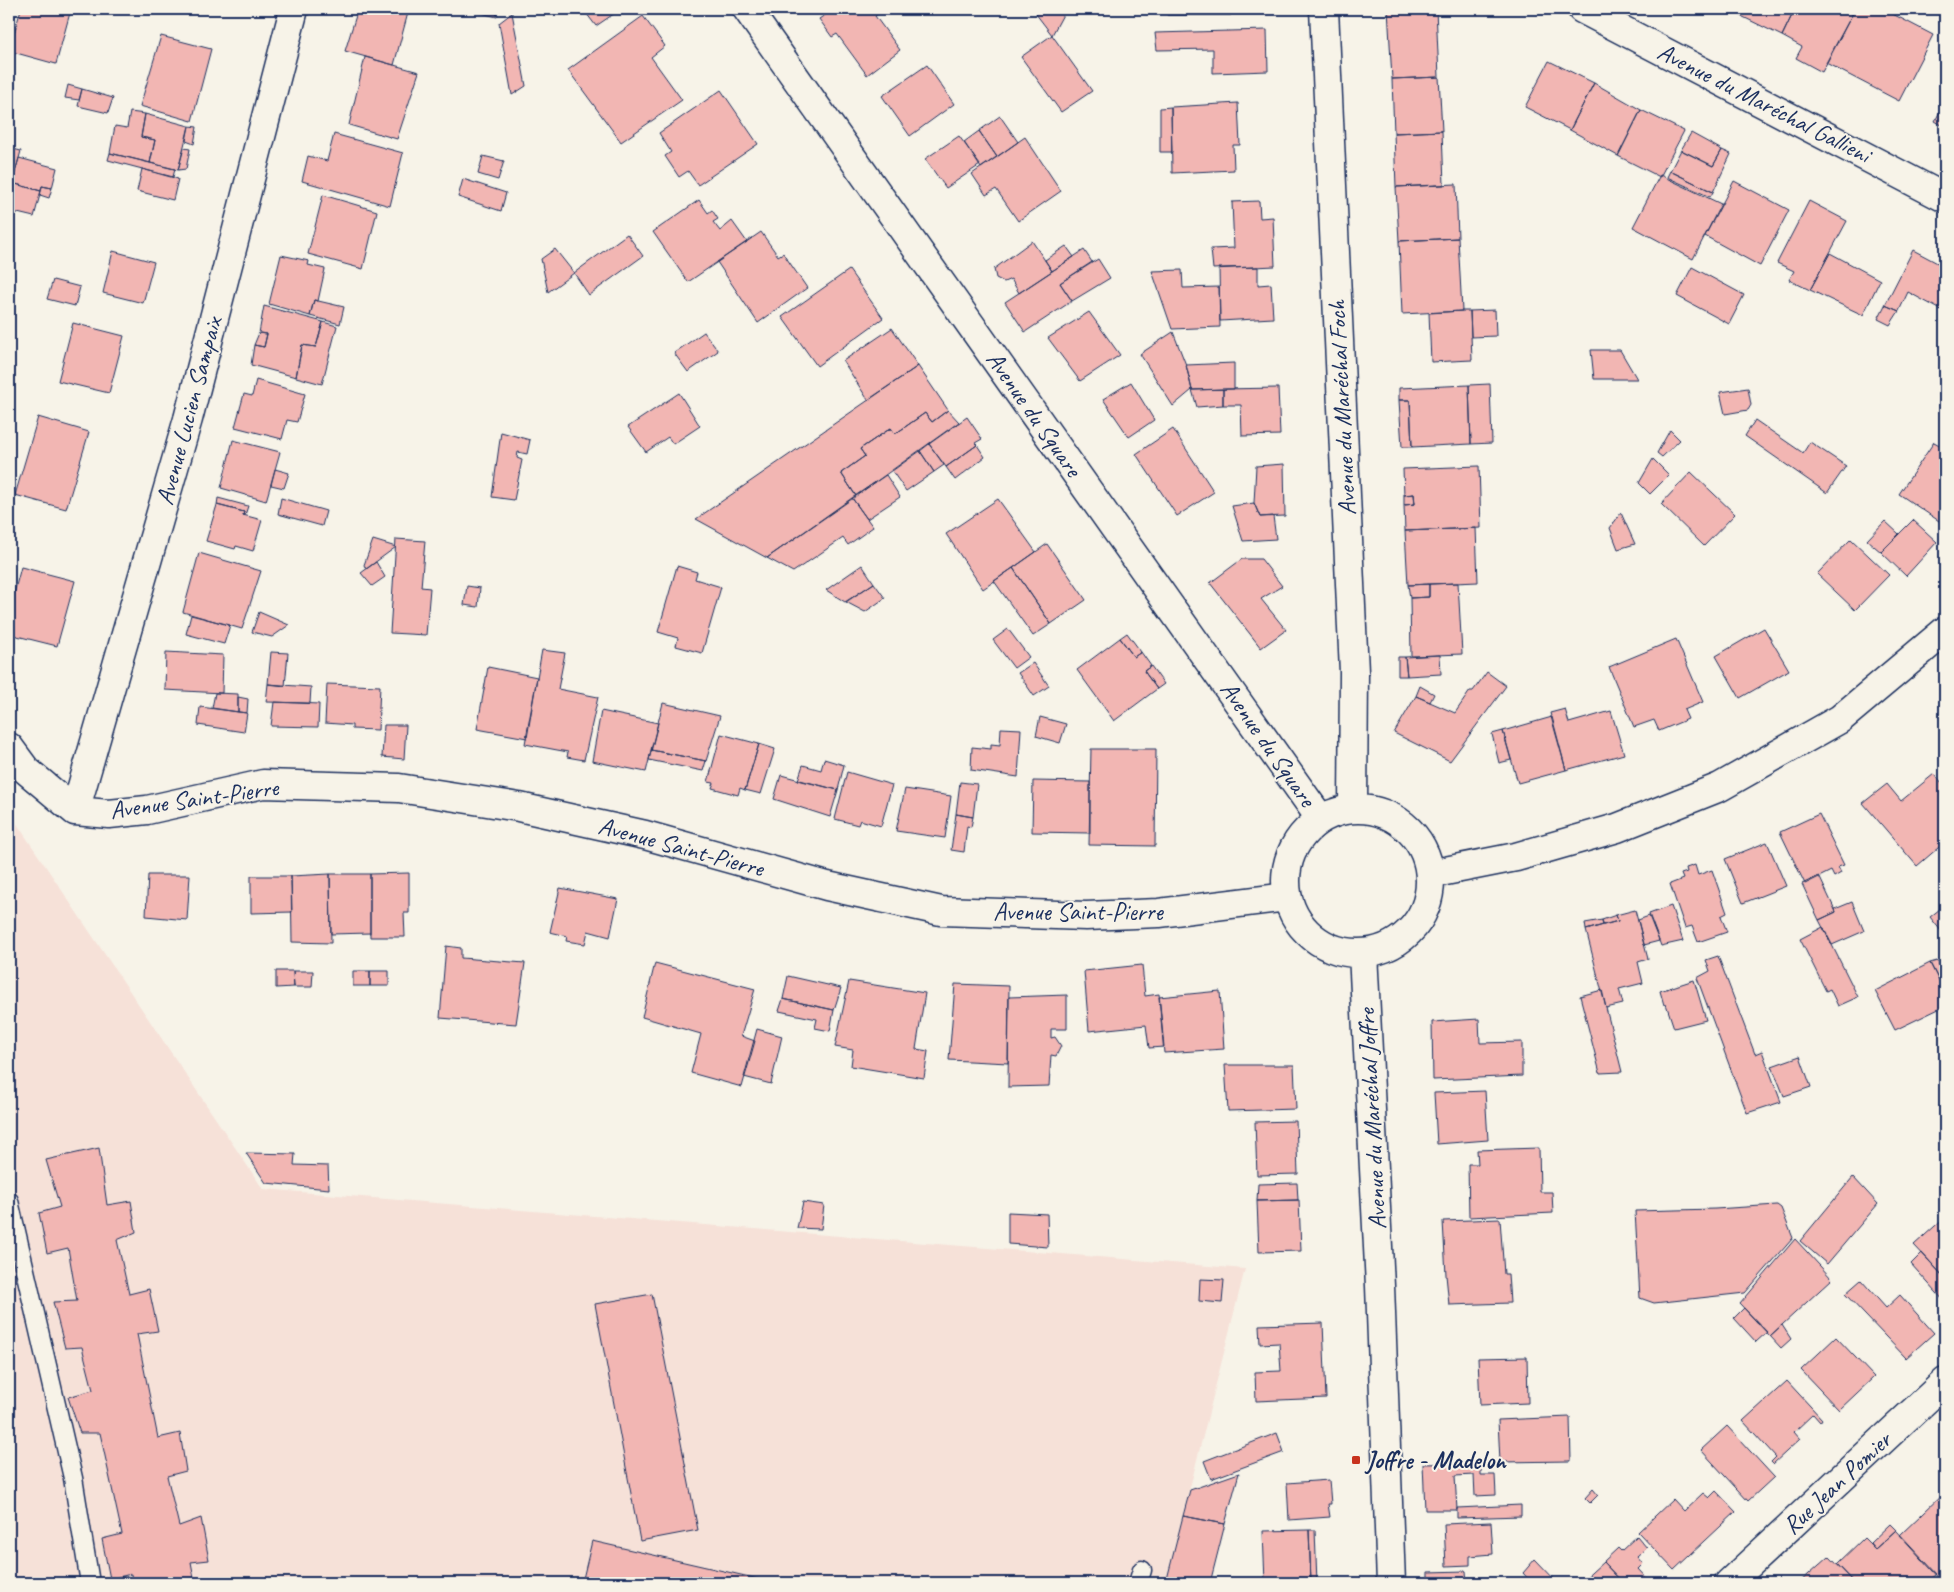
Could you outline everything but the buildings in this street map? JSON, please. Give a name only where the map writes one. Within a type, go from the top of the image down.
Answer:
[{"type":"street","name":"Avenue Lucien Sampaix","points":[[75,811],[188,419],[294,9]]},
{"type":"street","name":"Avenue du Square","points":[[747,9],[1320,818]]},
{"type":"street","name":"Avenue du Maréchal Foch","points":[[1324,9],[1354,672],[1354,808]]},
{"type":"street","name":"Avenue du Maréchal Gallieni","points":[[1582,9],[1945,198]]},
{"type":"street","points":[[1430,874],[1516,857],[1617,828],[1720,787],[1840,719],[1945,631]]},
{"type":"street","points":[[9,747],[26,770],[75,811]]},
{"type":"street","name":"Avenue Saint-Pierre","points":[[75,811],[109,814],[147,810],[262,784],[399,788],[519,807],[636,833],[827,886],[941,911],[1086,916],[1140,914],[1287,897]]},
{"type":"street","points":[[1354,808],[1373,810],[1397,819],[1411,831],[1422,846],[1430,874],[1428,897],[1420,919],[1410,931],[1398,942],[1381,950],[1363,953],[1349,953],[1320,943],[1308,934],[1295,917],[1287,897],[1285,874],[1289,857],[1296,842],[1306,829],[1320,818],[1336,811],[1354,808]]},
{"type":"street","name":"Avenue du Maréchal Joffre","points":[[1363,953],[1380,1286],[1391,1583]]},
{"type":"street","name":"Rue Jean Pomier","points":[[1729,1583],[1945,1382]]},
{"type":"lane","points":[[9,1201],[73,1478],[90,1583]]},
{"type":"shaded area","points":[[9,812],[263,1189],[1245,1269],[1166,1583],[9,1583]]},
{"type":"place","name":"Joffre - Madelon","points":[[1356,1460]]}]
